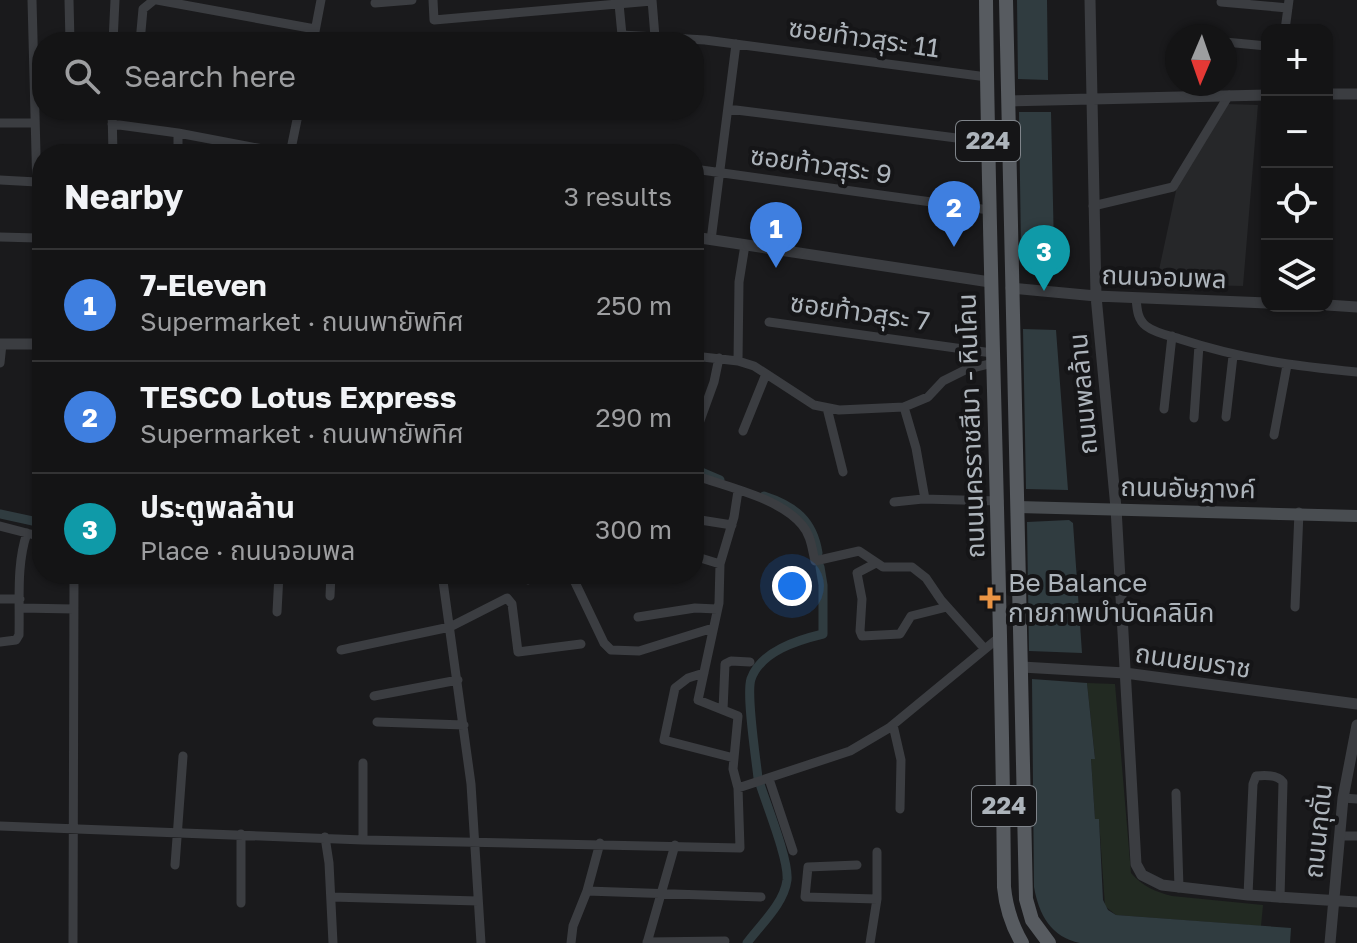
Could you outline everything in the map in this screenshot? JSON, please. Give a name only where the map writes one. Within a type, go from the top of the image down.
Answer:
[{"type":"main road","name":"ถนนนครราชสีมา - หินโคน","points":[[986,0],[990,282],[1002,635],[1004,887],[1006,908],[1022,943]]},
{"type":"main road","points":[[1006,0],[1026,899],[1032,920],[1049,943]]},
{"type":"main road","points":[[990,282],[1011,288]]},
{"type":"main road","points":[[999,504],[1018,507]]},
{"type":"main road","name":"ถนนอัษฎางค์","points":[[1018,507],[1299,512],[1357,516]]},
{"type":"main road","points":[[1002,666],[1022,667]]},
{"type":"street","points":[[32,0],[33,32]]},
{"type":"street","points":[[69,0],[70,32]]},
{"type":"street","points":[[113,32],[115,0]]},
{"type":"street","points":[[141,32],[143,9],[156,0],[315,29]]},
{"type":"street","points":[[315,32],[321,0]]},
{"type":"street","points":[[375,3],[412,0]]},
{"type":"street","points":[[433,0],[434,20],[652,0],[655,32]]},
{"type":"street","name":"ถนนพลล้าน","points":[[1090,0],[1096,296],[1116,508],[1136,864],[1142,875],[1155,883],[1179,888]]},
{"type":"street","points":[[1221,2],[1288,4],[1286,24]]},
{"type":"street","name":"ซอยท้าวสุระ 11","points":[[619,4],[622,32]]},
{"type":"street","name":"ซอยท้าวสุระ 11","points":[[704,41],[987,77]]},
{"type":"street","points":[[1237,43],[1261,45]]},
{"type":"street","points":[[711,240],[736,44]]},
{"type":"street","points":[[1333,94],[1357,94]]},
{"type":"street","points":[[1237,95],[1261,95]]},
{"type":"street","points":[[1008,101],[1195,96]]},
{"type":"street","points":[[1093,206],[1173,187],[1228,96]]},
{"type":"street","points":[[728,109],[988,142]]},
{"type":"street","points":[[34,120],[35,144]]},
{"type":"street","points":[[112,120],[113,144]]},
{"type":"street","points":[[291,144],[297,120]]},
{"type":"street","points":[[0,123],[34,123]]},
{"type":"street","points":[[112,124],[178,133],[225,144]]},
{"type":"street","points":[[178,133],[178,144]]},
{"type":"street","name":"ซอยท้าวสุระ 9","points":[[704,171],[989,210]]},
{"type":"street","points":[[0,180],[32,182]]},
{"type":"street","points":[[0,237],[32,238]]},
{"type":"street","points":[[704,239],[990,282]]},
{"type":"street","points":[[738,361],[739,282],[745,245]]},
{"type":"street","name":"ถนนจอมพล","points":[[1011,288],[1096,296],[1261,303]]},
{"type":"street","points":[[1136,298],[1137,312],[1143,324],[1172,336],[1233,356],[1357,372]]},
{"type":"street","points":[[1333,305],[1357,307]]},
{"type":"street","name":"ซอยท้าวสุระ 7","points":[[769,322],[992,358]]},
{"type":"street","points":[[1164,409],[1172,336]]},
{"type":"street","points":[[0,363],[1,344],[32,344]]},
{"type":"street","points":[[1194,418],[1199,345]]},
{"type":"street","points":[[1226,417],[1233,356]]},
{"type":"street","points":[[704,357],[738,361],[766,374],[814,405],[866,410],[904,407],[928,397],[943,381],[992,358]]},
{"type":"street","points":[[704,410],[719,358]]},
{"type":"street","points":[[1274,435],[1287,365]]},
{"type":"street","points":[[743,431],[766,374]]},
{"type":"street","points":[[904,407],[925,499]]},
{"type":"street","points":[[827,408],[843,472]]},
{"type":"street","points":[[704,479],[777,505],[802,525],[809,537],[815,561],[859,551],[883,567],[912,567],[926,578],[984,648]]},
{"type":"street","points":[[0,826],[363,840],[740,848],[738,788],[733,769],[738,716],[698,700],[717,609],[720,564],[738,491]]},
{"type":"street","points":[[894,502],[925,499],[999,504]]},
{"type":"street","points":[[1295,607],[1299,512]]},
{"type":"street","points":[[704,521],[732,525]]},
{"type":"street","points":[[0,526],[32,534]]},
{"type":"street","points":[[0,642],[17,639],[22,548],[27,533]]},
{"type":"street","points":[[704,559],[720,564]]},
{"type":"street","points":[[876,563],[857,573],[863,604],[862,636],[900,634],[911,616],[947,607]]},
{"type":"street","points":[[70,943],[74,584]]},
{"type":"street","points":[[277,612],[278,584]]},
{"type":"street","points":[[330,596],[331,584]]},
{"type":"street","points":[[444,584],[464,725],[481,943]]},
{"type":"street","points":[[576,584],[604,643],[611,650],[639,651],[713,628]]},
{"type":"street","points":[[341,650],[450,627],[507,598],[512,604],[518,652],[581,644]]},
{"type":"street","points":[[0,599],[74,609]]},
{"type":"street","points":[[638,617],[695,608],[717,609]]},
{"type":"street","points":[[738,788],[850,751],[893,725],[1002,635]]},
{"type":"street","points":[[723,710],[725,664],[731,661],[750,662]]},
{"type":"street","name":"ถนนยมราช","points":[[1022,667],[1125,673],[1357,704]]},
{"type":"street","points":[[704,673],[692,676],[675,688],[664,740],[734,758]]},
{"type":"street","points":[[374,696],[458,680]]},
{"type":"street","points":[[377,722],[464,725]]},
{"type":"street","points":[[893,725],[901,760],[900,809]]},
{"type":"street","name":"ถนนกุดั่น","points":[[1330,943],[1343,798],[1357,725]]},
{"type":"street","points":[[175,865],[183,756]]},
{"type":"street","points":[[363,763],[363,840]]},
{"type":"street","points":[[1248,895],[1254,780],[1257,776],[1269,776],[1283,782],[1280,898]]},
{"type":"street","points":[[769,779],[793,851]]},
{"type":"street","points":[[1176,793],[1179,888],[1357,902]]},
{"type":"street","points":[[1343,798],[1357,799]]},
{"type":"street","points":[[241,834],[241,903]]},
{"type":"street","points":[[1340,836],[1357,836]]},
{"type":"street","points":[[325,837],[333,943]]},
{"type":"street","points":[[571,943],[573,926],[587,891],[600,843]]},
{"type":"street","points":[[675,845],[647,943],[725,941]]},
{"type":"street","points":[[870,943],[877,899],[877,852]]},
{"type":"street","points":[[857,865],[808,867],[805,897],[877,899]]},
{"type":"street","points":[[587,891],[761,897]]},
{"type":"street","points":[[331,897],[478,901]]},
{"type":"shaded area","points":[[1017,0],[1047,0],[1048,80],[1018,79]]},
{"type":"shaded area","points":[[1227,104],[1258,105],[1243,286],[1156,284],[1177,186]]},
{"type":"shaded area","points":[[1019,112],[1051,112],[1054,249],[1021,248]]},
{"type":"shaded area","points":[[1023,329],[1056,330],[1068,490],[1026,489]]},
{"type":"shaded area","points":[[1069,520],[1073,523],[1082,653],[1029,651],[1027,522]]},
{"type":"shaded area","points":[[1032,679],[1087,683],[1095,759],[1091,759],[1095,819],[1099,819],[1103,900],[1108,910],[1116,915],[1291,928],[1290,943],[1080,943],[1054,930],[1039,907],[1034,887]]},
{"type":"shaded area","points":[[1087,683],[1115,684],[1131,873],[1150,888],[1172,896],[1263,905],[1261,926],[1116,915],[1105,906],[1099,820],[1095,819],[1091,759],[1095,758]]},
{"type":"waterway","points":[[704,473],[720,480]]},
{"type":"waterway","points":[[764,496],[801,516],[812,532],[818,553]]},
{"type":"waterway","points":[[0,514],[32,521]]},
{"type":"waterway","points":[[758,778],[750,712],[751,679],[763,661],[781,648],[823,634],[820,567]]},
{"type":"waterway","points":[[747,943],[776,906],[787,880],[781,847],[760,784]]},
{"type":"place","name":"TESCO Lotus Express","points":[[954,247]]},
{"type":"place","name":"7-Eleven","points":[[776,268]]},
{"type":"place","name":"ประตูพลล้าน","points":[[1044,291]]},
{"type":"place","name":"Be Balance กายภาพบำบัดคลินิก","points":[[990,598]]}]
